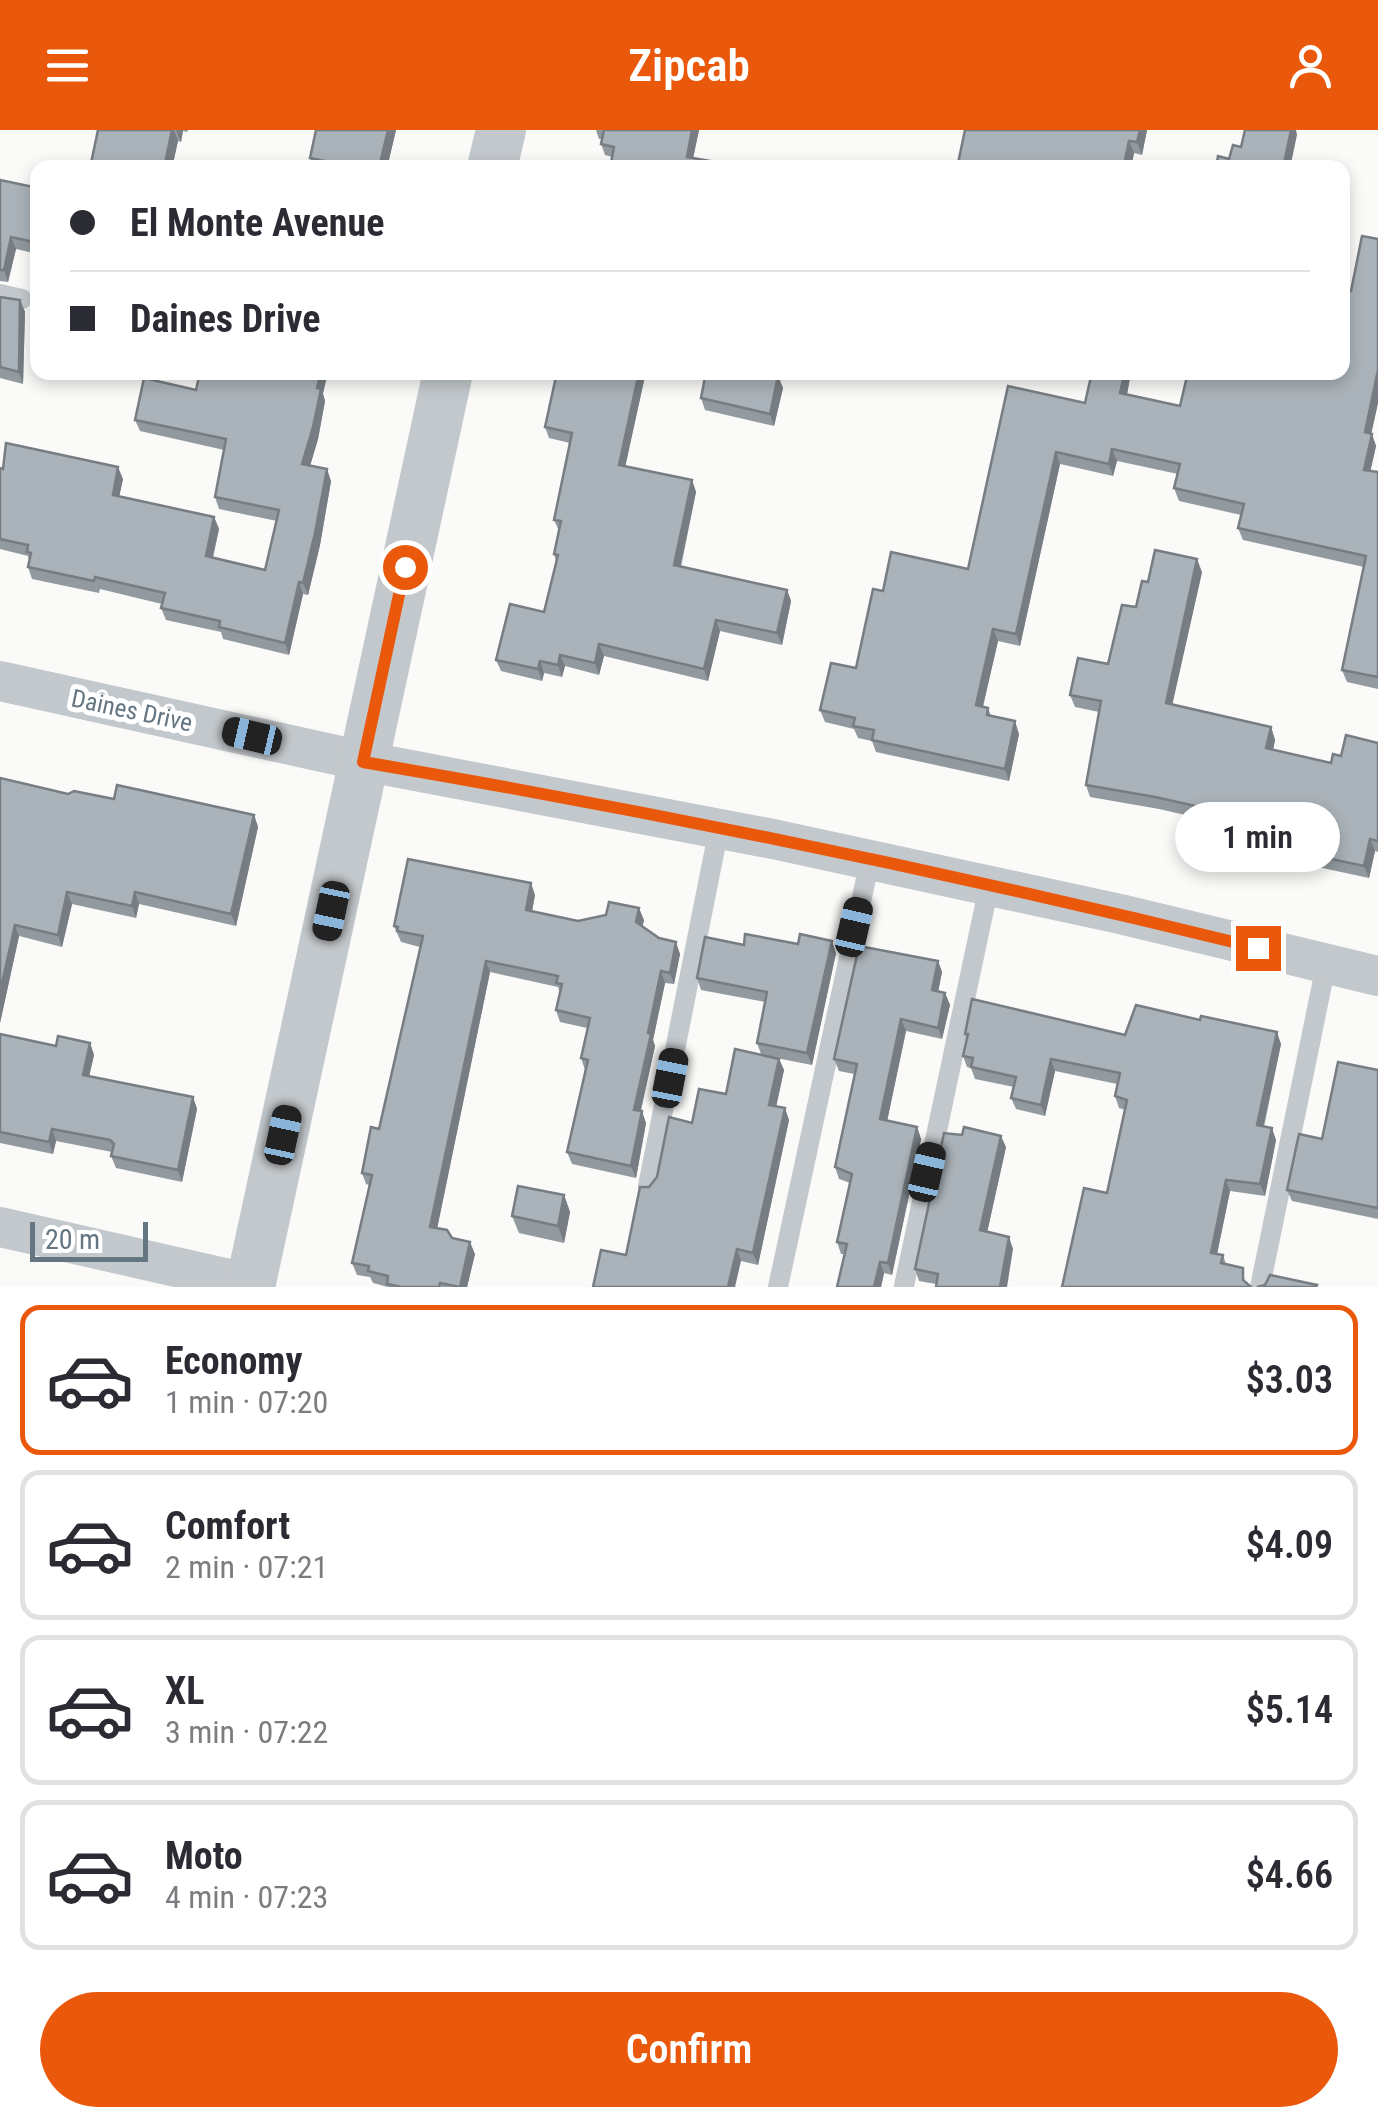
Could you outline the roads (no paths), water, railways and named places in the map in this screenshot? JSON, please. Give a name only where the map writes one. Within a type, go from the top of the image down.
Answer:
[{"type":"street","points":[[494,160],[500,130]]},
{"type":"street","points":[[0,1227],[250,1286],[446,380]]},
{"type":"street","name":"Daines Drive","points":[[0,681],[363,762],[870,860],[1378,976]]},
{"type":"lane","points":[[0,294],[22,299]]},
{"type":"lane","points":[[648,1186],[719,828]]},
{"type":"lane","points":[[778,1287],[870,860]]},
{"type":"lane","points":[[904,1286],[990,886]]},
{"type":"lane","points":[[1260,1287],[1326,965]]}]
